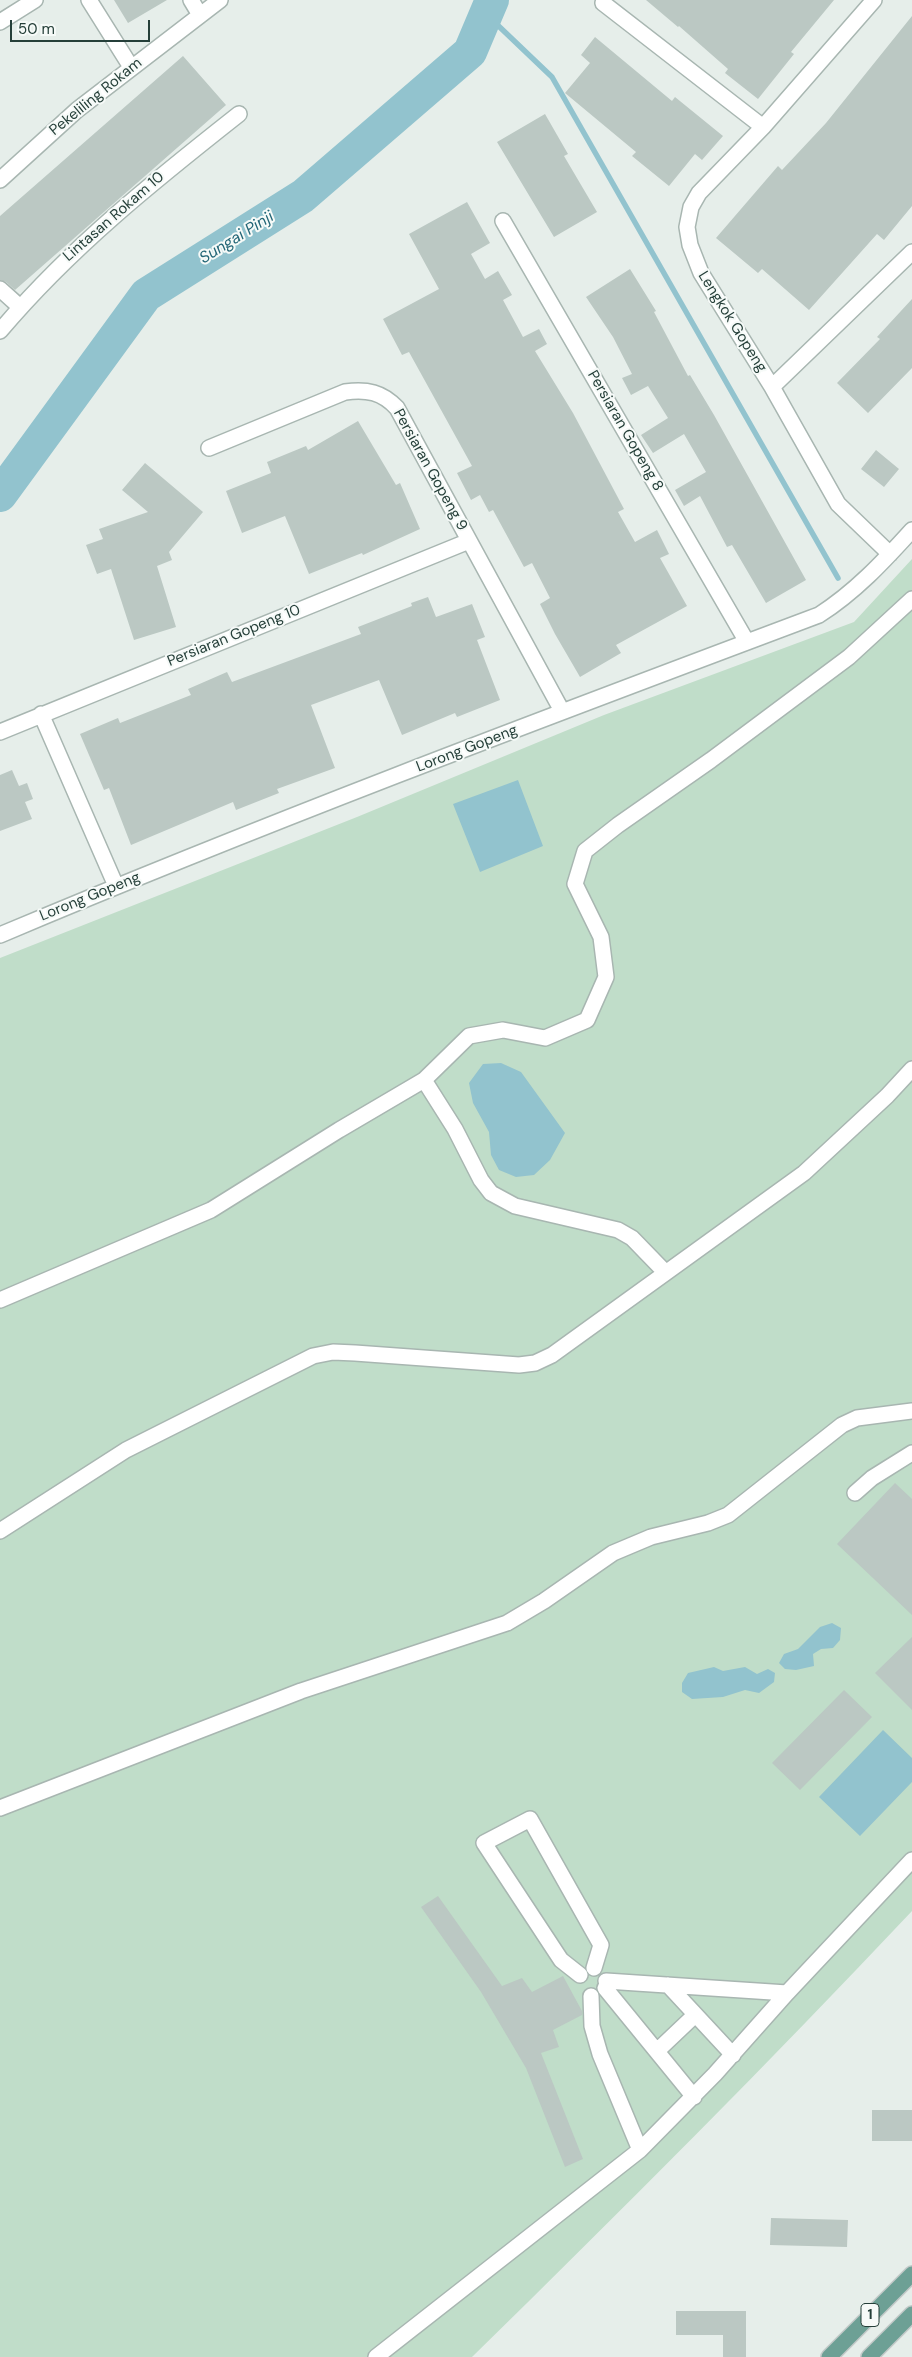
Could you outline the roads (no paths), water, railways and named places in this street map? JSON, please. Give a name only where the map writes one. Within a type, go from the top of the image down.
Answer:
[{"type":"main road","name":"1","points":[[829,2357],[912,2274]]},
{"type":"main road","name":"1","points":[[869,2357],[912,2314]]},
{"type":"street","points":[[0,22],[35,0]]},
{"type":"street","points":[[89,0],[131,67]]},
{"type":"street","points":[[191,0],[200,15]]},
{"type":"street","name":"Pekeliling Rokam","points":[[0,180],[77,110],[220,0]]},
{"type":"street","name":"Lengkok Gopeng","points":[[874,0],[763,127],[699,192],[691,207],[687,226],[690,245],[700,273],[772,387],[838,504],[890,554]]},
{"type":"street","points":[[602,3],[763,127]]},
{"type":"street","name":"Lintasan Rokam 10","points":[[0,331],[61,264],[147,186],[239,114]]},
{"type":"street","name":"Persiaran Gopeng 8","points":[[503,221],[747,642]]},
{"type":"street","points":[[772,387],[912,252]]},
{"type":"street","points":[[0,289],[20,307]]},
{"type":"street","name":"Persiaran Gopeng 9","points":[[209,448],[346,392],[358,390],[375,392],[387,397],[397,408],[562,711]]},
{"type":"street","name":"Lorong Gopeng","points":[[0,935],[116,886],[562,711],[819,615],[843,599],[912,530]]},
{"type":"street","name":"Persiaran Gopeng 10","points":[[0,732],[469,541]]},
{"type":"street","points":[[0,1300],[211,1210],[339,1130],[424,1080],[469,1036],[503,1030],[545,1038],[587,1020],[606,977],[601,937],[575,884],[585,851],[849,657],[912,599]]},
{"type":"street","points":[[41,714],[116,886]]},
{"type":"street","points":[[0,1531],[126,1450],[313,1356],[333,1352],[519,1365],[535,1363],[552,1355],[804,1173],[887,1096],[912,1069]]},
{"type":"street","points":[[424,1080],[455,1129],[481,1180],[491,1193],[515,1206],[618,1230],[632,1238],[665,1272]]},
{"type":"street","points":[[0,1808],[301,1692],[508,1623],[614,1553],[651,1537],[708,1523],[728,1515],[842,1425],[857,1418],[912,1411]]},
{"type":"street","points":[[855,1494],[872,1478],[912,1453]]},
{"type":"street","points":[[580,1975],[561,1960],[484,1843],[530,1819],[601,1945],[594,1968]]},
{"type":"street","points":[[376,2357],[640,2150],[733,2055],[787,1993],[912,1860]]},
{"type":"street","points":[[594,1968],[584,1971],[580,1975],[579,1986],[586,1994],[591,1996],[596,1995],[605,1985],[668,1985],[787,1993]]},
{"type":"street","points":[[594,1968],[604,1975],[605,1985],[694,2096]]},
{"type":"street","points":[[668,1985],[733,2055]]},
{"type":"street","points":[[591,1996],[592,2026],[600,2054],[640,2150]]},
{"type":"street","points":[[657,2051],[695,2015]]},
{"type":"water","points":[[518,780],[543,846],[480,872],[453,804]]},
{"type":"water","points":[[501,1063],[521,1072],[565,1133],[550,1160],[534,1175],[516,1177],[499,1170],[491,1155],[489,1132],[473,1103],[469,1083],[483,1064]]},
{"type":"water","points":[[832,1623],[841,1628],[840,1640],[833,1648],[821,1649],[813,1654],[814,1666],[796,1670],[785,1669],[779,1663],[784,1654],[798,1649],[820,1627]]},
{"type":"water","points":[[714,1667],[723,1671],[745,1667],[757,1674],[768,1669],[775,1673],[774,1682],[759,1693],[745,1690],[723,1697],[692,1699],[682,1692],[682,1683],[688,1673]]},
{"type":"water","points":[[883,1730],[912,1758],[912,1782],[860,1836],[819,1797]]},
{"type":"waterway","name":"Sungai Pinji","points":[[0,495],[146,295],[303,196],[470,52],[492,0]]},
{"type":"waterway","points":[[486,14],[552,77],[838,578]]}]
